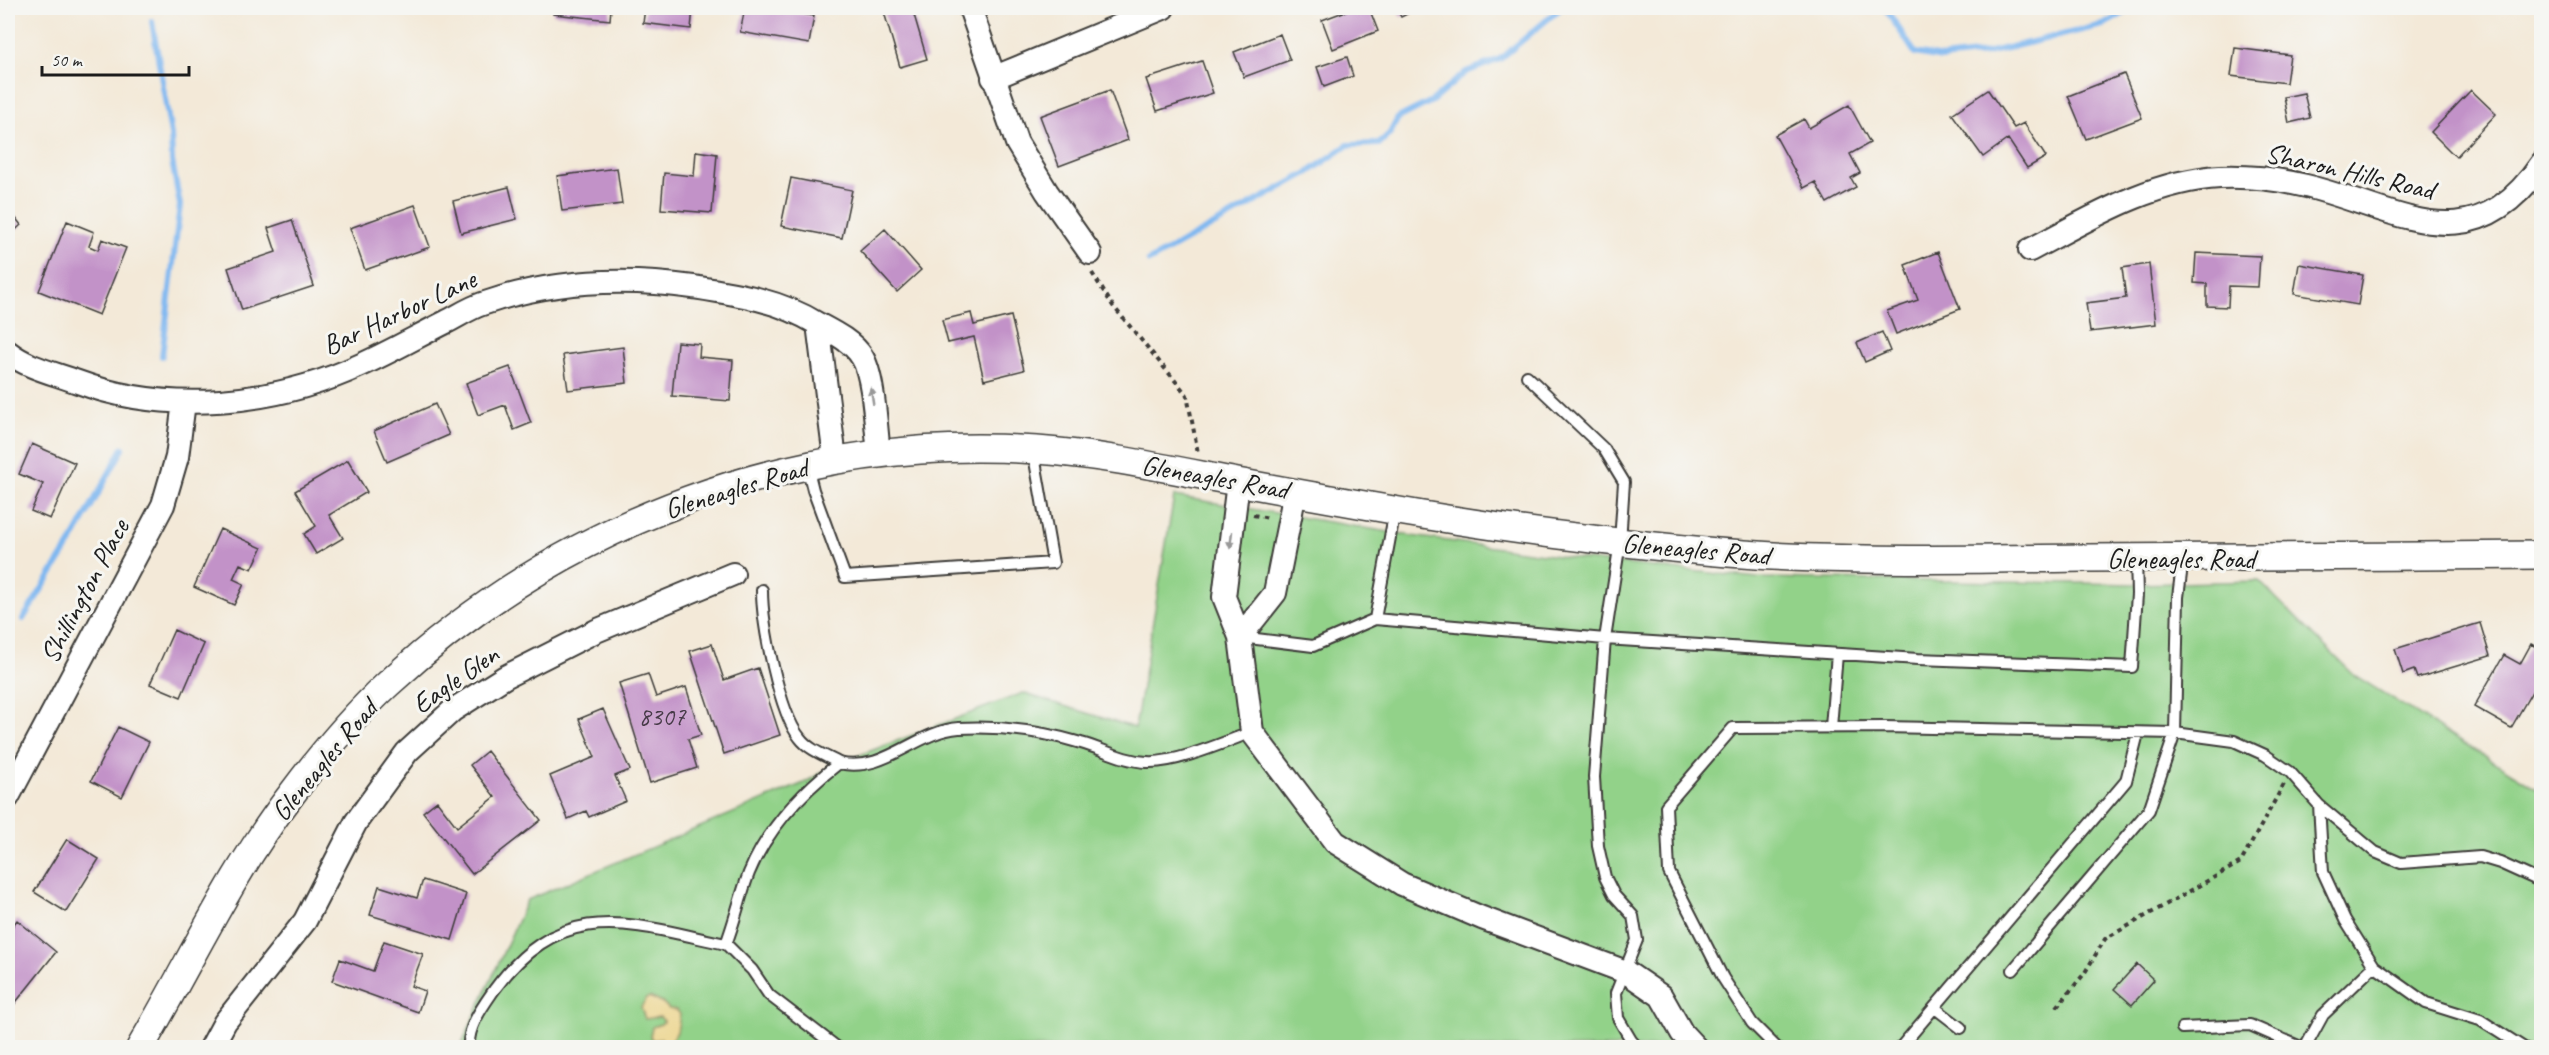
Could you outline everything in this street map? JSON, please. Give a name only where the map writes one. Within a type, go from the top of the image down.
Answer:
[{"type":"street","points":[[970,8],[1017,143],[1047,192],[1090,253]]},
{"type":"street","points":[[993,78],[1163,8]]},
{"type":"street","name":"Sharon Hills Road","points":[[2030,250],[2117,204],[2144,193],[2183,182],[2223,177],[2263,178],[2307,186],[2412,219],[2439,224],[2465,221],[2488,214],[2509,202],[2518,195],[2541,163]]},
{"type":"street","name":"Bar Harbor Lane","points":[[8,352],[20,362],[97,389],[152,400],[184,402],[266,394],[320,381],[360,366],[480,304],[525,290],[571,283],[614,280],[666,284],[752,296],[797,311],[842,338],[863,357],[873,400],[879,454]]},
{"type":"street","points":[[818,324],[836,459]]},
{"type":"street","name":"Shillington Place","points":[[8,797],[164,505],[177,457],[184,402]]},
{"type":"street","name":"Gleneagles Road","points":[[140,1047],[244,863],[267,828],[316,762],[387,685],[468,617],[525,578],[573,550],[621,526],[710,491],[836,459],[982,448],[1095,456],[1395,510],[1620,542],[1817,558],[2541,555]]},
{"type":"street","points":[[1238,482],[1224,597],[1240,637],[1252,732],[1335,842],[1402,884],[1482,918],[1626,972],[1661,996],[1682,1032],[1696,1047]]},
{"type":"street","points":[[1240,637],[1275,593],[1295,492]]},
{"type":"street","name":"Eagle Glen","points":[[211,1047],[225,1022],[305,921],[356,822],[407,752],[453,710],[505,677],[596,631],[733,574]]},
{"type":"lane","points":[[1527,376],[1604,449],[1624,482],[1620,542],[1605,639],[1594,777],[1598,846],[1605,877],[1614,895],[1633,916],[1637,940],[1616,993],[1618,1018],[1638,1047]]},
{"type":"lane","points":[[807,466],[813,490],[845,577],[1053,563],[1033,450]]},
{"type":"lane","points":[[1375,619],[1395,510]]},
{"type":"lane","points":[[1240,637],[1313,646],[1375,619],[1605,639],[1837,654],[2132,667],[2137,594],[2136,558]]},
{"type":"lane","points":[[2013,970],[2149,810],[2175,734],[2178,597],[2183,558]]},
{"type":"lane","points":[[762,590],[765,634],[791,725],[810,747],[839,763],[862,766],[945,729],[994,728],[1023,731],[1082,743],[1114,756],[1148,762],[1179,757],[1252,732]]},
{"type":"lane","points":[[1831,727],[1837,654]]},
{"type":"lane","points":[[1777,1047],[1752,1023],[1723,978],[1669,872],[1666,806],[1733,728],[1831,727],[2138,733],[2175,734],[2234,741],[2265,754],[2290,772],[2319,805],[2375,852],[2401,863],[2480,857],[2500,863],[2541,882]]},
{"type":"lane","points":[[1900,1047],[2126,781],[2138,733]]},
{"type":"lane","points":[[726,944],[749,873],[777,823],[817,780],[839,763]]},
{"type":"lane","points":[[2319,805],[2323,872],[2345,920],[2374,966],[2426,1003],[2480,1020],[2524,1047]]},
{"type":"lane","points":[[469,1047],[473,1025],[485,1003],[505,976],[537,948],[566,930],[587,924],[646,926],[726,944],[752,970],[769,995],[838,1047]]},
{"type":"lane","points":[[2182,1028],[2250,1025],[2304,1047],[2323,1015],[2374,966]]},
{"type":"lane","points":[[1935,1008],[1961,1028]]},
{"type":"path","points":[[1090,253],[1087,265],[1113,306],[1187,394],[1198,453]]},
{"type":"path","points":[[1251,515],[1273,519]]},
{"type":"path","points":[[2056,1007],[2084,974],[2104,939],[2241,862],[2290,772]]},
{"type":"green space","points":[[1174,496],[1419,537],[1587,560],[1758,578],[2137,584],[2259,581],[2354,675],[2541,791],[2541,1047],[460,1048],[527,900],[804,783],[839,763],[1023,693],[1135,728]]},
{"type":"sand","points":[[649,997],[680,1014],[677,1032],[668,1047],[662,1046],[661,1038],[653,1041],[650,1036],[652,1027],[664,1021],[660,1017],[645,1019],[641,1007]]},
{"type":"building","points":[[553,8],[611,8],[610,20],[553,14]]},
{"type":"building","points":[[645,8],[693,8],[691,29],[643,23]]},
{"type":"building","points":[[745,8],[766,8],[814,16],[809,44],[740,32]]},
{"type":"building","points":[[899,8],[912,8],[927,59],[900,67],[884,12]]},
{"type":"building","points":[[1354,8],[1369,8],[1378,31],[1333,49],[1322,20]]},
{"type":"building","points":[[1396,8],[1419,8],[1401,17]]},
{"type":"building","points":[[1280,34],[1290,60],[1244,77],[1234,52]]},
{"type":"building","points":[[2235,48],[2290,55],[2286,83],[2231,76]]},
{"type":"building","points":[[1347,57],[1353,76],[1324,87],[1317,67]]},
{"type":"building","points":[[1202,61],[1213,93],[1157,111],[1146,79]]},
{"type":"building","points":[[2124,74],[2142,118],[2086,139],[2068,96]]},
{"type":"building","points":[[1110,90],[1128,140],[1059,166],[1040,116]]},
{"type":"building","points":[[1988,90],[2014,128],[2024,123],[2046,157],[2027,168],[2008,139],[1983,157],[1952,114]]},
{"type":"building","points":[[2471,90],[2496,114],[2456,157],[2431,132]]},
{"type":"building","points":[[2304,93],[2310,118],[2289,123],[2284,97]]},
{"type":"building","points":[[1849,105],[1870,143],[1850,154],[1860,173],[1851,178],[1856,187],[1827,203],[1815,182],[1804,188],[1775,135],[1804,119],[1809,128]]},
{"type":"building","points":[[696,151],[717,154],[712,213],[661,209],[664,173],[694,176]]},
{"type":"building","points":[[617,168],[622,204],[562,211],[557,176]]},
{"type":"building","points":[[791,178],[852,190],[842,238],[781,226]]},
{"type":"building","points":[[509,187],[517,219],[461,233],[453,201]]},
{"type":"building","points":[[415,205],[430,247],[365,270],[350,228]]},
{"type":"building","points":[[8,208],[21,225],[8,237]]},
{"type":"building","points":[[292,220],[314,286],[242,310],[228,268],[276,252],[268,228]]},
{"type":"building","points":[[67,221],[94,232],[89,246],[98,250],[102,239],[126,248],[99,315],[39,291]]},
{"type":"building","points":[[885,229],[921,270],[897,292],[860,251]]},
{"type":"building","points":[[1938,252],[1960,309],[1896,334],[1887,311],[1918,300],[1905,265]]},
{"type":"building","points":[[2196,253],[2260,256],[2258,287],[2229,286],[2228,307],[2207,306],[2207,284],[2194,283]]},
{"type":"building","points":[[2149,264],[2156,324],[2090,332],[2086,303],[2126,298],[2122,268]]},
{"type":"building","points":[[2299,264],[2363,275],[2358,305],[2294,294]]},
{"type":"building","points":[[971,313],[974,325],[1011,316],[1024,370],[984,380],[974,337],[948,343],[942,320]]},
{"type":"building","points":[[1882,332],[1890,351],[1865,362],[1857,343]]},
{"type":"building","points":[[677,342],[700,344],[699,357],[733,360],[730,401],[672,396]]},
{"type":"building","points":[[623,347],[627,383],[568,390],[563,355]]},
{"type":"building","points":[[510,367],[531,423],[514,430],[505,405],[478,415],[466,383]]},
{"type":"building","points":[[435,404],[449,435],[387,462],[374,431]]},
{"type":"building","points":[[32,444],[75,463],[50,519],[31,511],[43,484],[19,474]]},
{"type":"building","points":[[348,460],[367,492],[329,515],[343,538],[316,554],[304,534],[316,526],[295,491]]},
{"type":"building","points":[[220,529],[262,548],[252,569],[240,564],[233,579],[244,584],[234,605],[194,587]]},
{"type":"building","points":[[2480,623],[2490,656],[2417,678],[2414,670],[2403,674],[2395,649]]},
{"type":"building","points":[[174,630],[204,644],[181,697],[150,684]]},
{"type":"building","points":[[712,644],[724,680],[758,668],[780,735],[724,754],[690,651]]},
{"type":"building","points":[[2531,644],[2542,650],[2542,674],[2511,728],[2474,707],[2504,655],[2520,664]]},
{"type":"building","points":[[648,674],[656,697],[686,687],[701,735],[688,739],[697,768],[650,783],[619,683]]},
{"type":"building","points":[[603,709],[630,770],[615,776],[626,801],[589,817],[586,811],[568,819],[550,776],[595,757],[579,719]]},
{"type":"building","points":[[118,727],[149,742],[122,797],[91,781]]},
{"type":"building","points":[[487,751],[541,820],[472,874],[423,812],[437,801],[457,827],[495,797],[470,765]]},
{"type":"building","points":[[67,839],[99,859],[66,912],[34,892]]},
{"type":"building","points":[[423,880],[466,894],[452,940],[370,915],[379,886],[417,898]]},
{"type":"building","points":[[17,920],[56,952],[8,1012],[8,932]]},
{"type":"building","points":[[384,941],[423,954],[411,986],[425,991],[418,1012],[332,981],[340,959],[373,971]]},
{"type":"building","points":[[2137,964],[2154,980],[2132,1005],[2114,989]]},
{"type":"waterway","points":[[1149,261],[1309,172],[1348,145],[1379,144],[1390,133],[1398,118],[1432,101],[1466,72],[1500,59],[1561,8]]},
{"type":"waterway","points":[[1885,8],[1915,53],[1942,58],[1986,53],[2103,25],[2133,8]]},
{"type":"waterway","points":[[152,21],[180,205],[162,356]]},
{"type":"waterway","points":[[23,619],[72,541],[123,448]]}]
